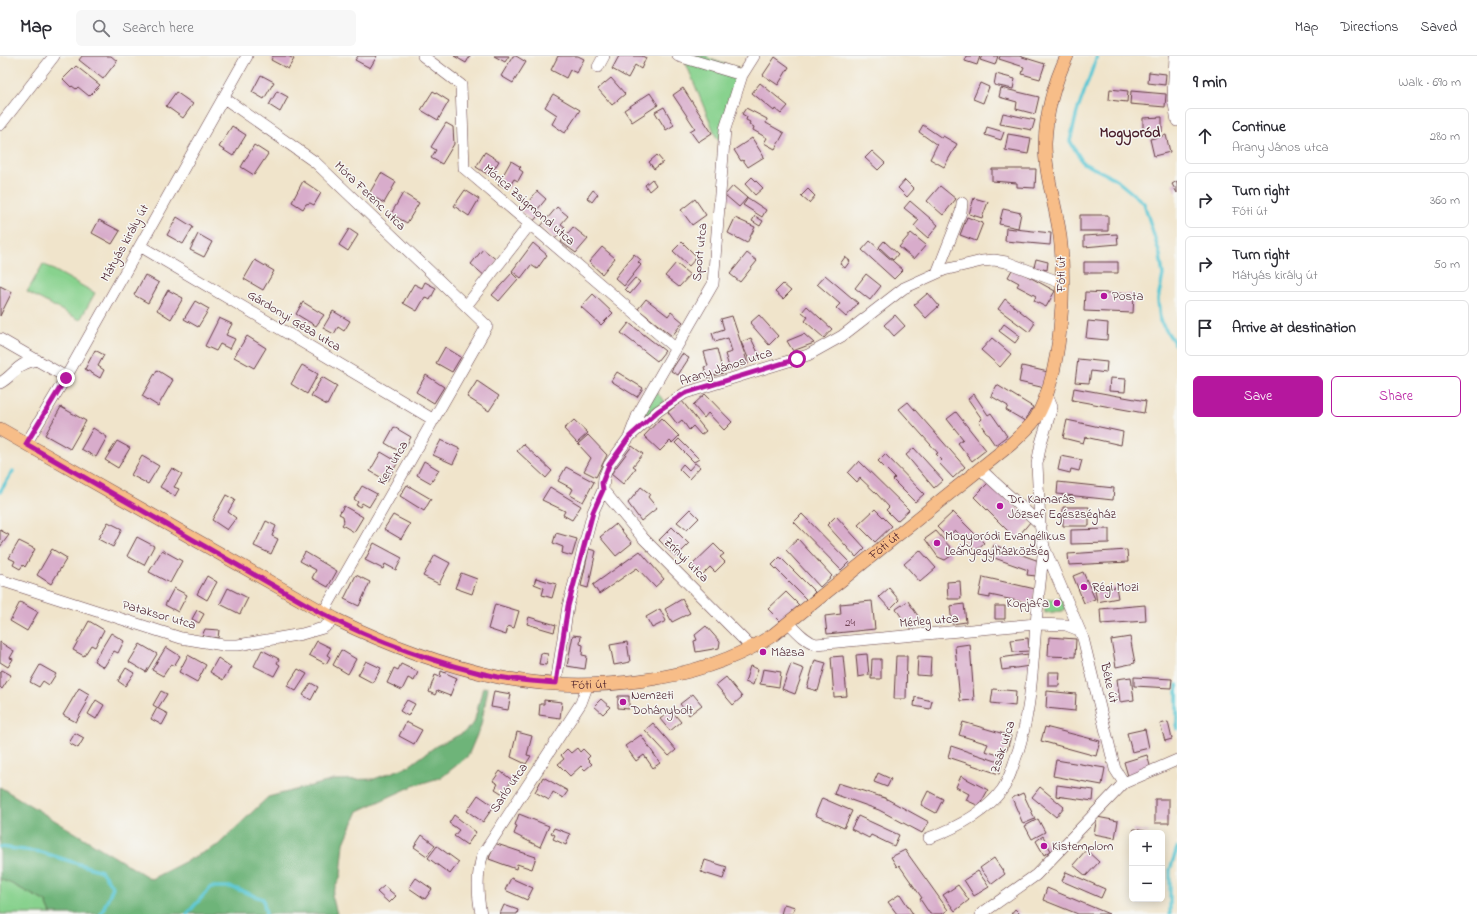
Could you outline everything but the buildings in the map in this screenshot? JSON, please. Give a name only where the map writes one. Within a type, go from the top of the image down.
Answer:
[{"type":"main road","name":"Fóti út","points":[[0,429],[329,616],[376,638],[454,665],[498,677],[556,683],[588,684],[648,679],[711,665],[752,648],[789,622],[1011,444],[1030,426],[1036,418],[1046,393],[1055,356],[1062,283],[1060,236],[1047,170],[1045,144],[1052,96],[1067,56]]},
{"type":"street","points":[[0,125],[54,56]]},
{"type":"street","name":"Mátyás király út","points":[[26,444],[66,378],[247,56]]},
{"type":"street","name":"Móricz Zsigmond utca","points":[[423,56],[461,85],[464,168],[675,348]]},
{"type":"street","points":[[598,67],[604,56]]},
{"type":"street","points":[[678,56],[742,75]]},
{"type":"street","name":"Sport utca","points":[[630,436],[638,414],[713,284],[725,129],[742,75],[754,56]]},
{"type":"street","points":[[1175,56],[1173,98],[1177,121]]},
{"type":"street","name":"Móra Ferenc utca","points":[[224,98],[315,162],[487,326]]},
{"type":"street","points":[[937,273],[961,212],[962,203]]},
{"type":"street","points":[[466,306],[530,224]]},
{"type":"street","name":"Gárdonyi Géza utca","points":[[140,246],[434,420]]},
{"type":"street","name":"Arany János utca","points":[[556,683],[569,599],[593,512],[603,490],[602,483],[609,465],[630,436],[658,411],[680,395],[808,355],[842,336],[904,288],[937,273],[982,261],[994,260],[1006,262],[1062,283]]},
{"type":"street","name":"Kert utca","points":[[329,616],[434,420],[487,326]]},
{"type":"street","points":[[0,339],[66,378]]},
{"type":"street","points":[[0,384],[9,377],[17,367],[37,360]]},
{"type":"street","name":"Béke út","points":[[1046,393],[1052,407],[1041,443],[1037,464],[1040,524],[1044,546],[1083,638],[1115,770],[1124,783]]},
{"type":"street","points":[[980,468],[1040,524]]},
{"type":"street","name":"Zrínyi utca","points":[[603,490],[643,538],[752,648]]},
{"type":"street","name":"Béke út","points":[[1036,624],[1044,546]]},
{"type":"street","name":"Pataksor utca","points":[[0,580],[181,638],[222,645],[238,645],[302,634],[322,628],[329,616]]},
{"type":"street","name":"Mérleg utca","points":[[789,622],[802,636],[810,642],[816,644],[1036,624],[1066,625],[1079,630]]},
{"type":"street","name":"Zsák utca","points":[[929,838],[956,827],[979,812],[996,797],[1008,779],[1023,737],[1029,705],[1036,624]]},
{"type":"street","name":"Sarló utca","points":[[481,914],[477,882],[478,868],[483,854],[577,709],[588,684]]},
{"type":"street","points":[[981,914],[1036,875],[1124,783],[1172,762]]},
{"type":"green space","points":[[683,56],[707,56],[710,59],[739,69],[721,140],[717,139]]},
{"type":"green space","points":[[43,264],[95,293],[80,320],[27,292]]},
{"type":"green space","points":[[655,391],[665,401],[636,428]]},
{"type":"green space","points":[[1062,598],[1065,609],[1063,611],[1045,613],[1044,600]]},
{"type":"green space","points":[[483,687],[488,688],[481,725],[468,756],[442,777],[413,786],[358,811],[344,843],[341,875],[332,895],[337,914],[51,914],[46,902],[0,879],[0,787],[151,879],[218,845],[268,797],[334,780],[374,779],[409,766],[436,746],[463,733],[474,723]]},
{"type":"green space","points":[[0,879],[46,902],[51,914],[0,914]]},
{"type":"waterway","points":[[1097,56],[1077,112],[1070,141],[1083,163],[1114,178],[1144,203],[1160,255],[1163,275],[1158,299],[1160,321],[1177,347]]},
{"type":"waterway","points":[[0,492],[13,471]]},
{"type":"waterway","points":[[1177,685],[1177,729]]},
{"type":"waterway","points":[[0,847],[41,852],[101,871],[113,887],[101,914]]},
{"type":"waterway","points":[[1170,914],[1170,870],[1177,848]]},
{"type":"waterway","points":[[187,914],[211,887],[231,887],[263,899],[266,914]]},
{"type":"place","name":"Posta","points":[[1104,296]]},
{"type":"place","name":"Dr. Kamarás József Egészségház","points":[[1000,506]]},
{"type":"place","name":"Mogyoródi Evangélikus Leányegyházközség","points":[[937,543]]},
{"type":"place","name":"Régi Mozi","points":[[1084,587]]},
{"type":"place","name":"Kopjafa","points":[[1057,603]]},
{"type":"place","name":"Mázsa","points":[[763,652]]},
{"type":"place","name":"Nemzeti Dohánybolt","points":[[623,702]]},
{"type":"place","name":"Kistemplom","points":[[1044,846]]},
{"type":"district","name":"Mogyoród","points":[[1130,133]]},
{"type":"route","points":[[66,378],[26,444],[323,614],[356,630],[426,656],[498,677],[556,683],[568,606],[593,512],[603,490],[602,483],[609,465],[630,436],[658,411],[685,393],[797,359]]}]
